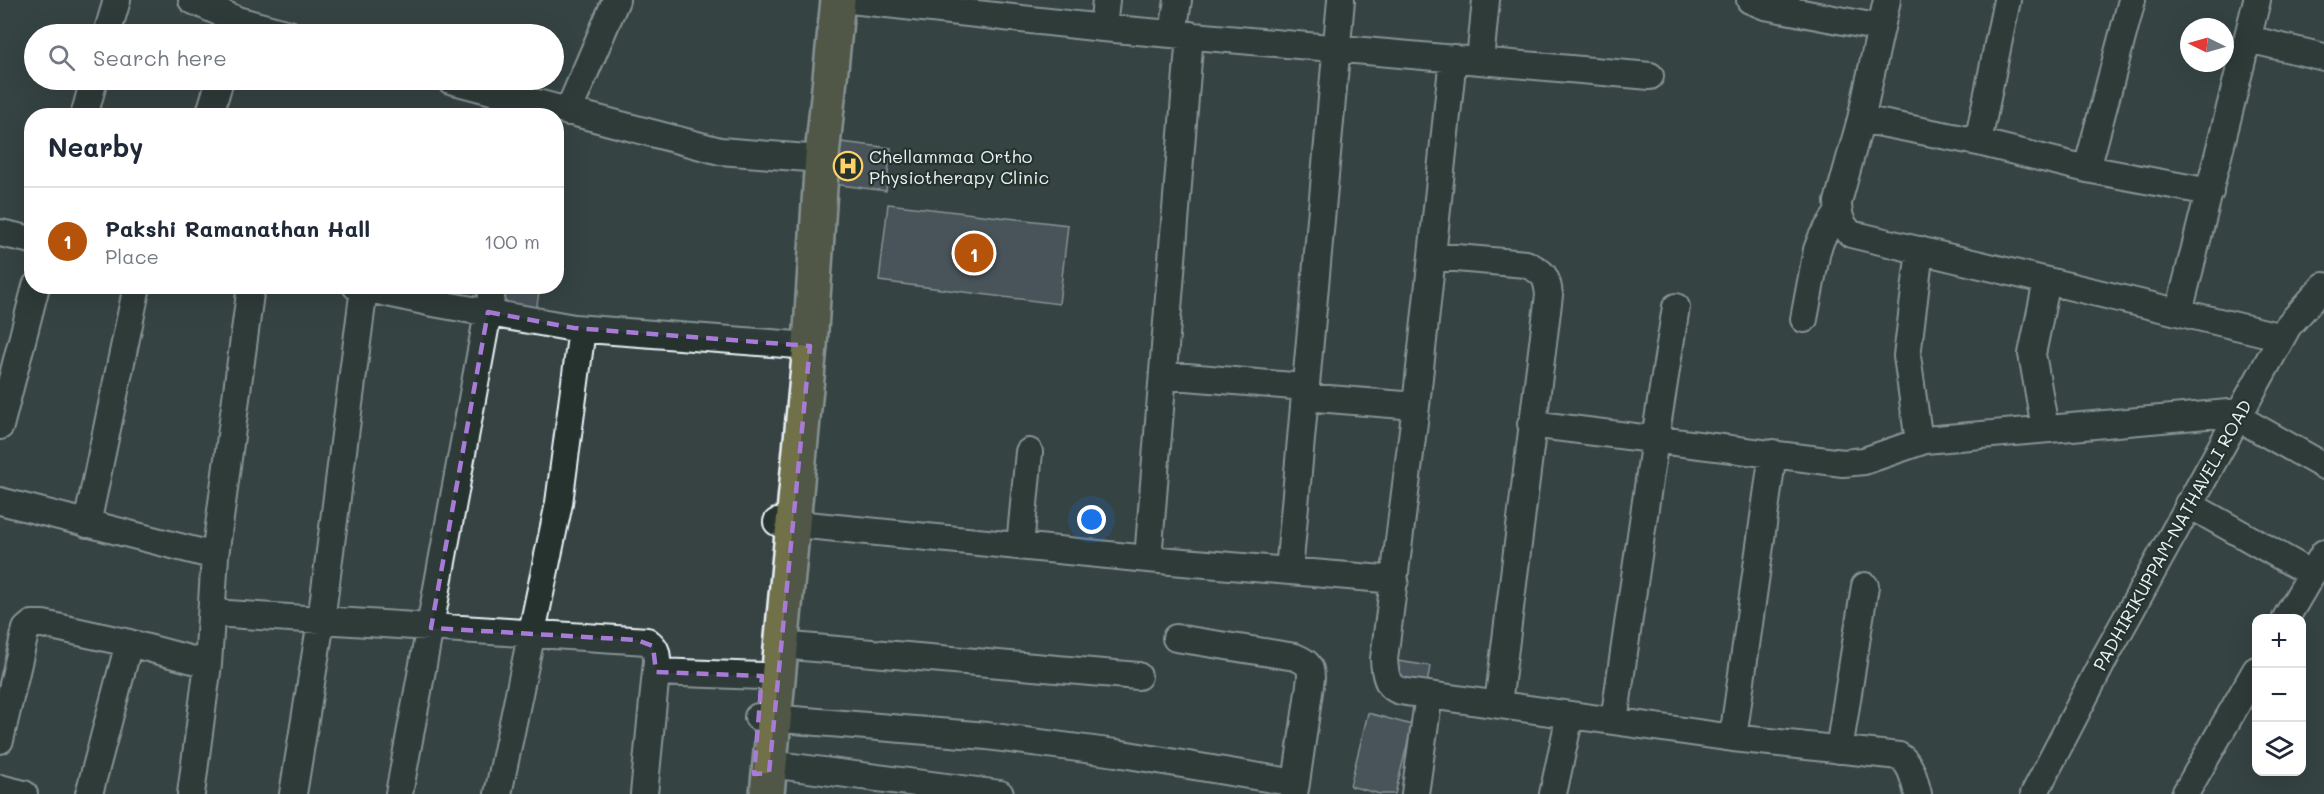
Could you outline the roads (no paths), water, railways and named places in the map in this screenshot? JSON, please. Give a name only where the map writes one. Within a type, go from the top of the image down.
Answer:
[{"type":"main road","points":[[803,345],[808,158],[823,0]]},
{"type":"main road","points":[[766,718],[762,676],[785,523],[838,0]]},
{"type":"main road","points":[[762,780],[766,718],[780,645],[785,523]]},
{"type":"street","points":[[110,24],[117,0]]},
{"type":"street","points":[[192,0],[230,24]]},
{"type":"street","points":[[568,112],[616,0]]},
{"type":"street","points":[[851,0],[1103,28],[1650,76]]},
{"type":"street","points":[[1103,28],[1106,0]]},
{"type":"street","points":[[1148,559],[1163,375],[1182,35],[1178,0]]},
{"type":"street","points":[[1289,571],[1341,0]]},
{"type":"street","points":[[1480,60],[1486,0]]},
{"type":"street","points":[[1750,0],[1765,6],[1881,28]]},
{"type":"street","points":[[1887,0],[1861,119],[1839,202],[1838,213],[1842,225],[1851,234],[2282,337]]},
{"type":"street","points":[[1978,142],[2007,0]]},
{"type":"street","points":[[2087,169],[2132,0]]},
{"type":"street","points":[[2179,312],[2257,0]]},
{"type":"street","points":[[2248,39],[2324,57]]},
{"type":"street","points":[[1453,58],[1416,406],[1384,659],[1386,681],[1391,687],[1399,690],[1733,738],[1899,756],[1906,760],[1918,794]]},
{"type":"street","points":[[86,108],[91,90]]},
{"type":"street","points":[[211,108],[217,90]]},
{"type":"street","points":[[487,90],[553,108]]},
{"type":"street","points":[[564,111],[720,151],[808,158]]},
{"type":"street","points":[[1861,119],[1978,142],[2087,169],[2210,192]]},
{"type":"street","points":[[1804,319],[1817,250],[1822,237],[1838,213]]},
{"type":"street","points":[[0,233],[24,238]]},
{"type":"street","points":[[1919,442],[1907,356],[1920,250]]},
{"type":"street","points":[[1433,256],[1526,264],[1539,271],[1548,280],[1549,295],[1498,704]]},
{"type":"street","points":[[2044,428],[2032,354],[2047,281]]},
{"type":"street","name":"PADHIRIKUPPAM-NATHAVELI ROAD","points":[[2034,794],[2188,504],[2288,326],[2324,286]]},
{"type":"street","points":[[0,426],[34,294]]},
{"type":"street","points":[[87,524],[134,294]]},
{"type":"street","points":[[191,794],[208,664],[215,556],[250,294]]},
{"type":"street","points":[[293,794],[321,621],[359,294]]},
{"type":"street","points":[[392,294],[582,329],[803,345]]},
{"type":"street","points":[[399,794],[491,294]]},
{"type":"street","points":[[1614,721],[1676,307]]},
{"type":"street","points":[[498,794],[559,503],[582,329]]},
{"type":"street","points":[[1163,375],[1416,406]]},
{"type":"street","points":[[1532,424],[1854,462],[1919,442],[2044,428],[2238,414],[2324,466]]},
{"type":"street","points":[[1020,546],[1029,452]]},
{"type":"street","points":[[1733,738],[1773,453]]},
{"type":"street","points":[[0,501],[215,556]]},
{"type":"street","points":[[2188,504],[2318,563],[2288,614]]},
{"type":"street","points":[[785,523],[1148,559],[1395,580]]},
{"type":"street","points":[[1839,750],[1865,586]]},
{"type":"street","points":[[212,613],[647,641],[657,652],[644,794]]},
{"type":"street","points":[[0,740],[26,629],[32,624],[43,624],[129,643],[208,664]]},
{"type":"street","points":[[766,718],[987,736],[1116,753],[1295,788],[1311,678],[1311,669],[1307,662],[1295,657],[1176,638]]},
{"type":"street","points":[[89,794],[129,643]]},
{"type":"street","points":[[780,645],[1138,676]]},
{"type":"street","points":[[656,672],[762,676]]},
{"type":"street","points":[[2185,794],[2252,677]]},
{"type":"street","points":[[1415,794],[1429,694]]},
{"type":"street","points":[[1553,794],[1570,715]]},
{"type":"street","points":[[762,780],[1000,794]]},
{"type":"street","points":[[0,788],[24,794]]},
{"type":"place","name":"Chellammaa Ortho Physiotherapy Clinic","points":[[848,166]]},
{"type":"place","name":"Pakshi Ramanathan Hall","points":[[974,253]]}]
